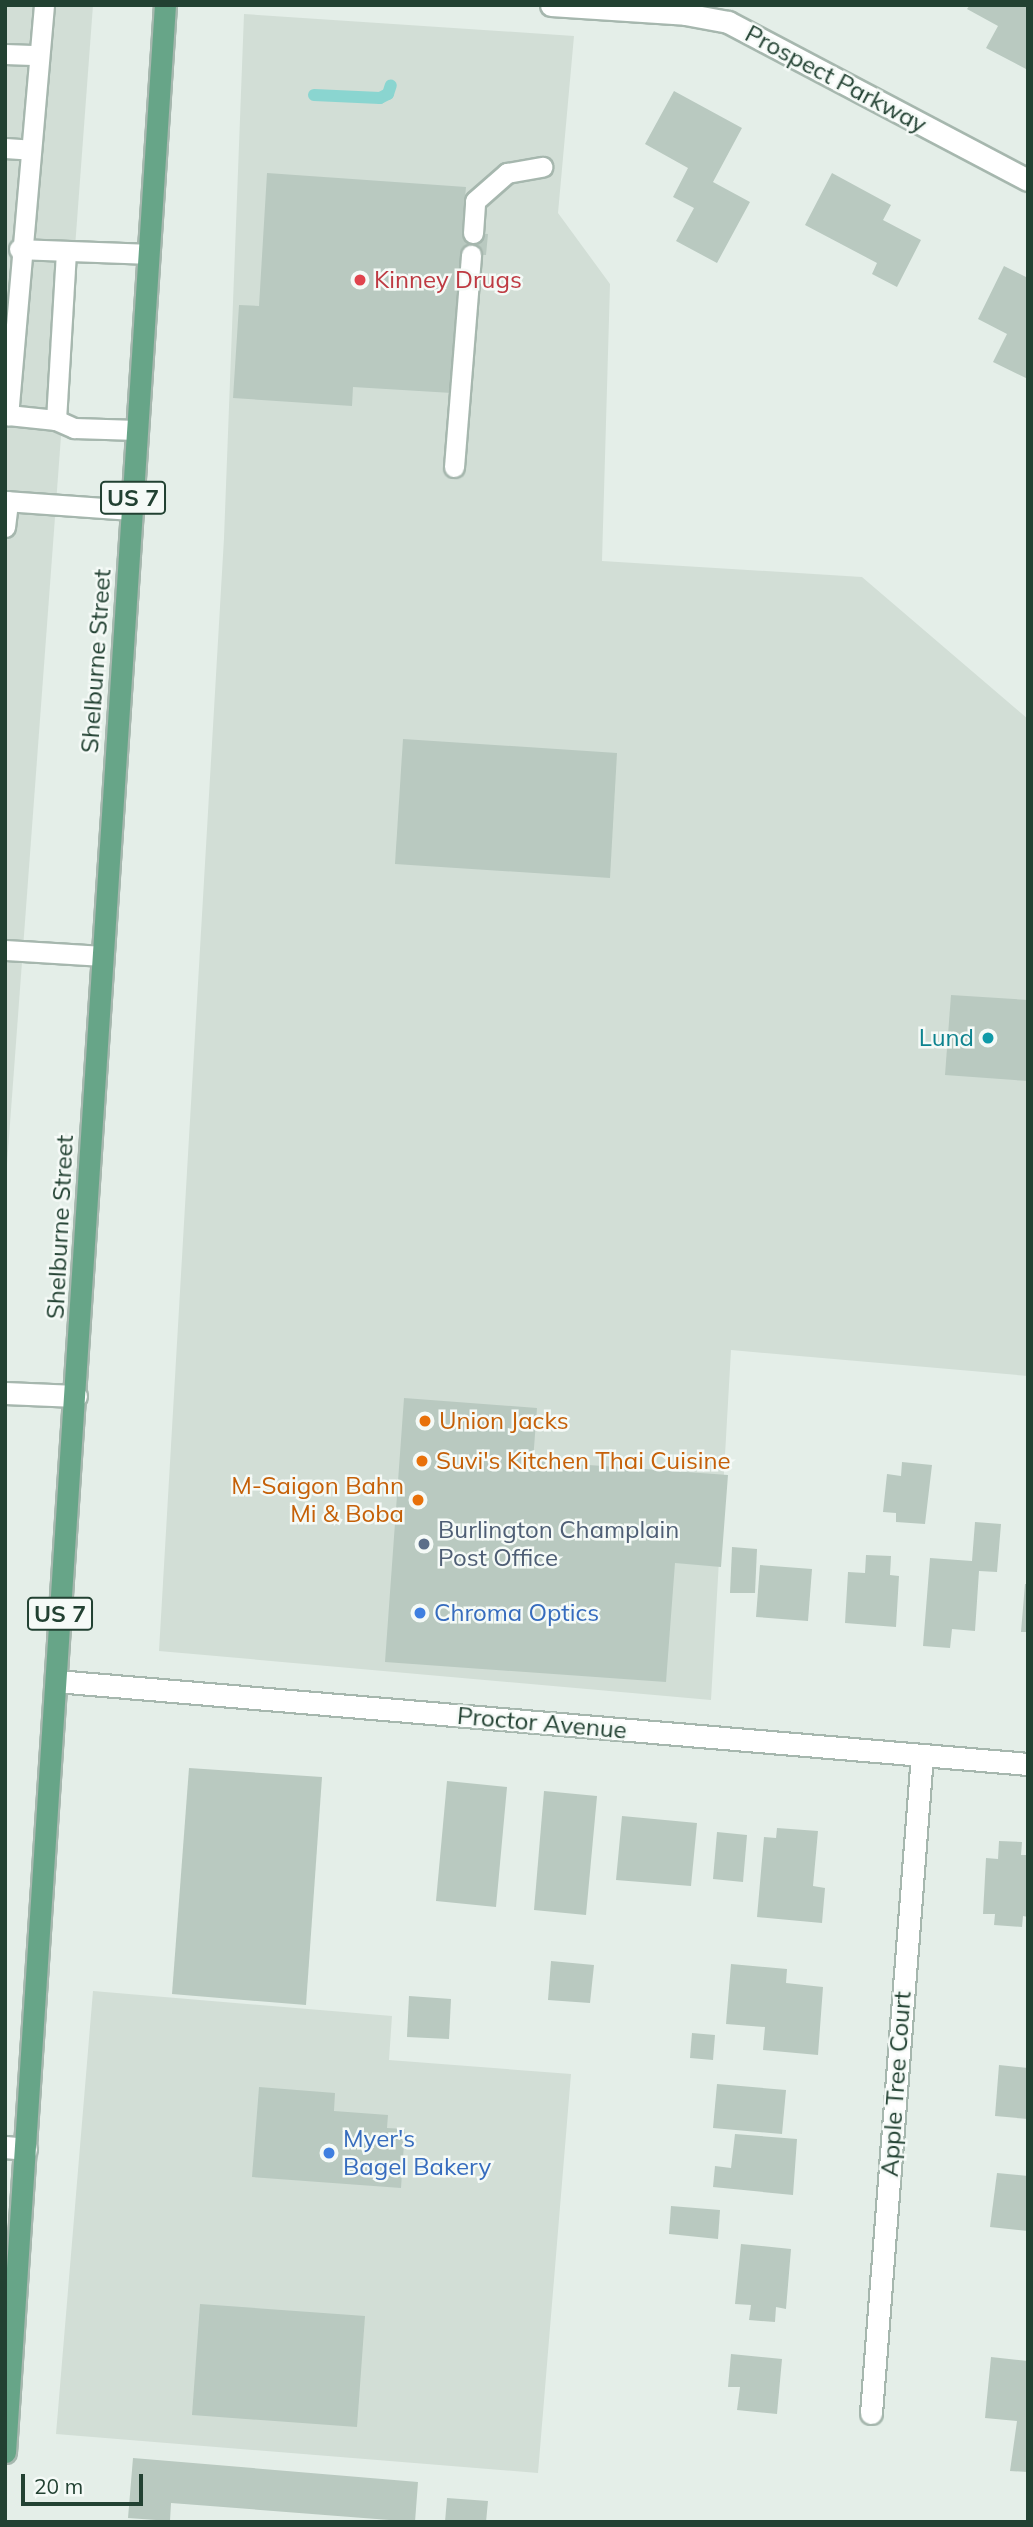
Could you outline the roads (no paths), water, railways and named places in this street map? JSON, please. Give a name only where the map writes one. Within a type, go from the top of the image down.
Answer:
[{"type":"main road","name":"Shelburne Street","points":[[5,2452],[15,2148],[55,1681],[76,1396],[165,5]]},
{"type":"street","name":"Prospect Parkway","points":[[551,5],[685,13],[729,22],[1028,180]]},
{"type":"street","points":[[5,1393],[76,1396]]},
{"type":"street","name":"Proctor Avenue","points":[[55,1681],[1028,1764]]},
{"type":"street","name":"Apple Tree Court","points":[[871,2413],[922,1755]]},
{"type":"lane","points":[[44,5],[31,150],[10,301],[8,415],[55,420],[74,428],[137,430]]},
{"type":"lane","points":[[5,54],[39,55]]},
{"type":"lane","points":[[5,148],[31,150]]},
{"type":"lane","points":[[473,233],[475,201],[507,173],[542,167]]},
{"type":"lane","points":[[19,249],[149,254]]},
{"type":"lane","points":[[55,420],[66,252]]},
{"type":"lane","points":[[454,467],[471,255]]},
{"type":"lane","points":[[5,527],[6,501],[132,510]]},
{"type":"lane","points":[[5,950],[103,956]]},
{"type":"waterway","points":[[314,95],[380,98],[388,94],[391,85]]},
{"type":"place","name":"Kinney Drugs","points":[[360,280]]},
{"type":"place","name":"Lund","points":[[988,1038]]},
{"type":"place","name":"Union Jacks","points":[[425,1421]]},
{"type":"place","name":"Suvi's Kitchen Thai Cuisine","points":[[422,1461]]},
{"type":"place","name":"M-Saigon Bahn Mi & Boba","points":[[418,1500]]},
{"type":"place","name":"Burlington Champlain Post Office","points":[[424,1544]]},
{"type":"place","name":"Chroma Optics","points":[[420,1613]]},
{"type":"place","name":"Myer's Bagel Bakery","points":[[329,2153]]}]
